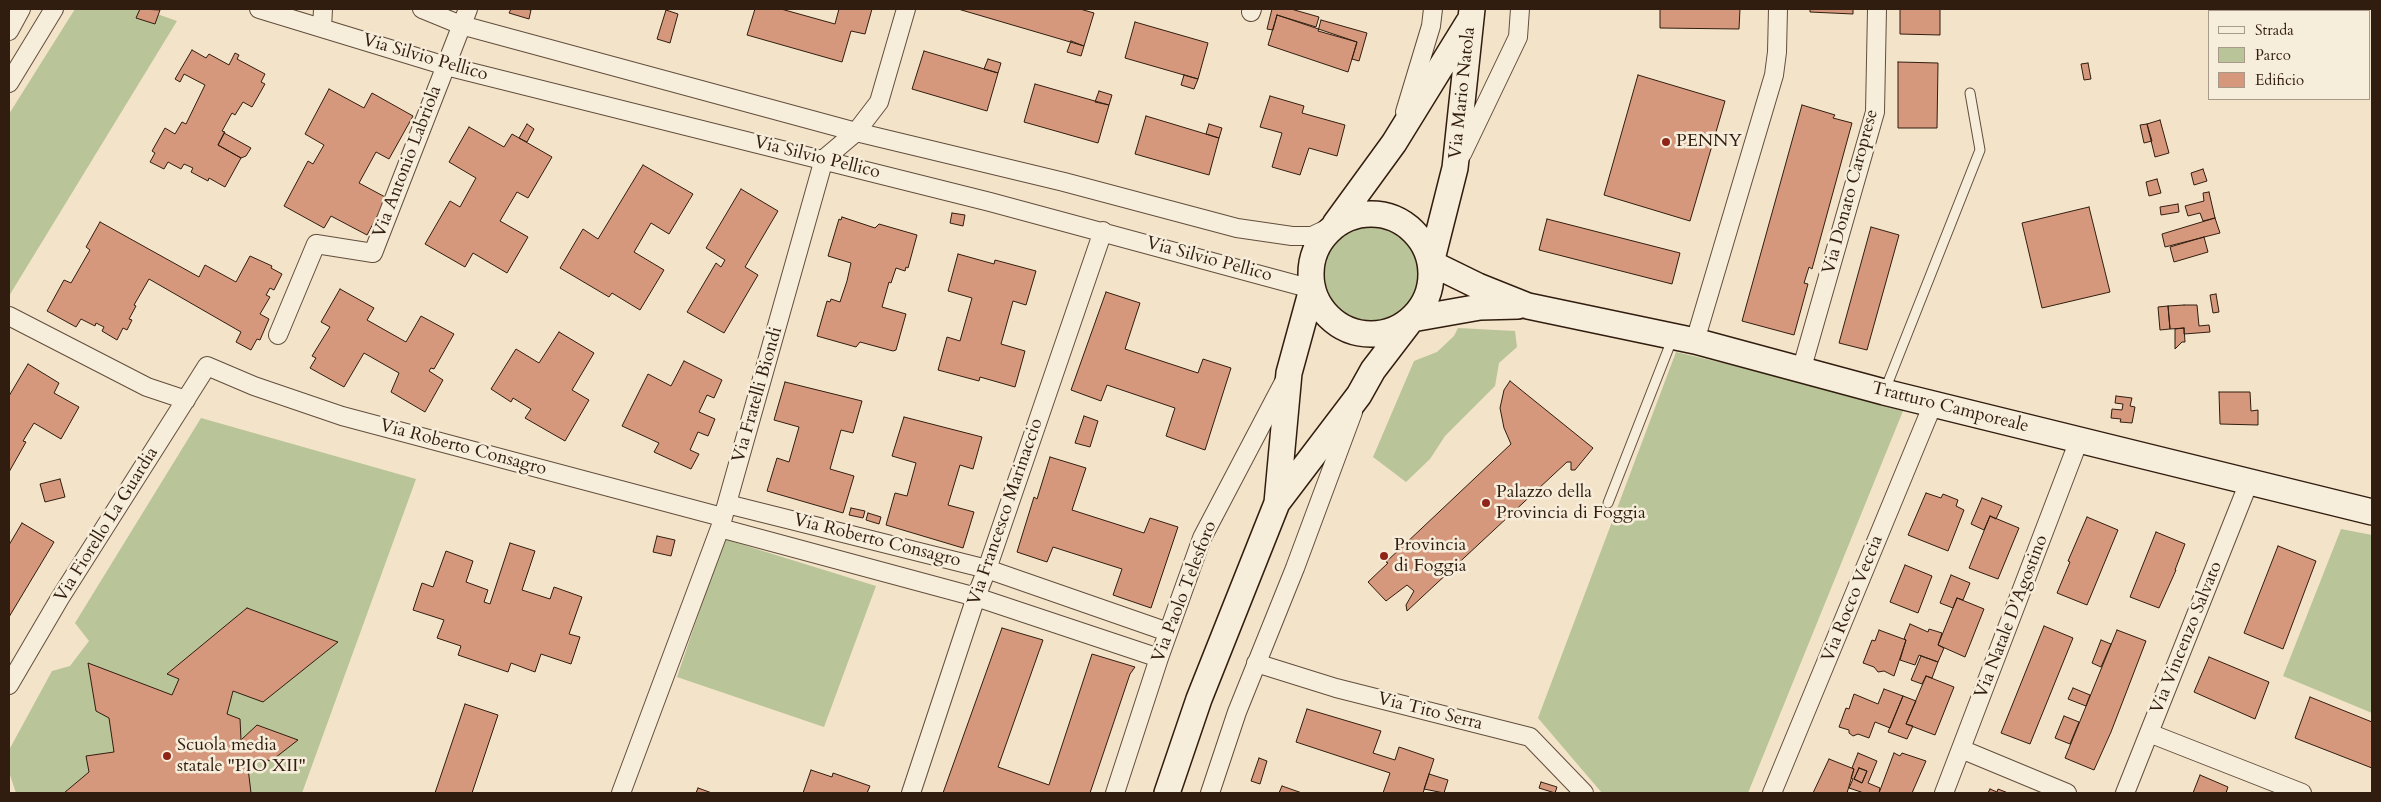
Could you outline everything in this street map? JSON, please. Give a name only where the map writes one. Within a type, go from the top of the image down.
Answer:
[{"type":"street","points":[[9,31],[22,9]]},
{"type":"street","points":[[9,83],[54,9]]},
{"type":"street","name":"Via Silvio Pellico","points":[[259,9],[446,66],[824,159],[1103,231],[1312,289]]},
{"type":"street","points":[[322,28],[323,9]]},
{"type":"street","name":"Via Antonio Labriola","points":[[278,336],[316,244],[373,253],[468,9]]},
{"type":"street","points":[[824,159],[856,132],[879,102],[906,9]]},
{"type":"street","name":"Via Mario Natola","points":[[1394,143],[1422,61],[1431,26],[1433,9]]},
{"type":"street","name":"Via Mario Natola","points":[[1455,168],[1518,37],[1520,9]]},
{"type":"street","points":[[1684,339],[1722,246],[1774,75],[1777,52],[1778,9]]},
{"type":"street","name":"Via Donato Caroprese","points":[[1801,371],[1875,112],[1877,9]]},
{"type":"street","name":"Via Silvio Pellico","points":[[428,10],[461,26],[856,132],[1064,182],[1237,228],[1292,236],[1312,236],[1333,226]]},
{"type":"street","name":"Via Mario Natola","points":[[1333,226],[1394,143],[1472,13]]},
{"type":"street","name":"Via Mario Natola","points":[[1430,263],[1455,168],[1472,13]]},
{"type":"street","name":"Via Fratelli Biondi","points":[[621,793],[723,516],[824,159]]},
{"type":"street","points":[[1373,213],[1386,215],[1404,224],[1418,235],[1424,245],[1430,263],[1431,283],[1424,305],[1412,319],[1389,332],[1368,335],[1345,329],[1330,319],[1319,305],[1312,289],[1310,268],[1313,257],[1324,235],[1333,226],[1359,214],[1373,213]]},
{"type":"street","name":"Via Francesco Marinaccio","points":[[911,793],[976,597],[1103,231]]},
{"type":"street","name":"Tratturo Camporeale","points":[[1430,263],[1478,286],[1528,306],[1684,339],[1884,392],[2372,512]]},
{"type":"street","name":"Via Paolo Telesforo","points":[[1278,503],[1289,373],[1312,289]]},
{"type":"street","name":"Tratturo Camporeale","points":[[1412,319],[1480,307],[1528,306]]},
{"type":"street","points":[[9,316],[147,387],[186,400]]},
{"type":"street","name":"Via Paolo Telesforo","points":[[1167,793],[1199,699],[1278,503],[1359,395],[1374,370],[1412,319]]},
{"type":"street","name":"Via Roberto Consagro","points":[[208,366],[254,386],[342,416],[723,516],[1159,658]]},
{"type":"street","name":"Via Fiorello La Guardia","points":[[9,685],[65,590],[208,366]]},
{"type":"street","name":"Via Paolo Telesforo","points":[[1115,793],[1159,658],[1202,538],[1289,373]]},
{"type":"street","name":"Via Paolo Telesforo","points":[[1210,793],[1237,712],[1295,568],[1359,395]]},
{"type":"street","name":"Via Rocco Veccia","points":[[1772,793],[1933,404]]},
{"type":"street","name":"Via Natale D'Agostino","points":[[1944,793],[2079,440]]},
{"type":"street","name":"Via Vincenzo Salvato","points":[[2125,793],[2249,482]]},
{"type":"street","name":"Via Roberto Consagro","points":[[723,516],[987,569],[1168,632]]},
{"type":"street","name":"Via Tito Serra","points":[[1256,663],[1336,688],[1530,737],[1584,793]]},
{"type":"street","points":[[2149,733],[2302,793]]},
{"type":"street","points":[[1961,749],[2067,793]]},
{"type":"lane","points":[[1884,392],[1980,150],[1970,93]]},
{"type":"lane","points":[[1608,503],[1684,339]]},
{"type":"green space","points":[[75,9],[143,9],[177,21],[9,296],[9,114]]},
{"type":"green space","points":[[1375,224],[1394,228],[1411,238],[1421,255],[1425,274],[1421,293],[1411,310],[1394,320],[1375,324],[1356,320],[1339,310],[1329,293],[1325,274],[1329,255],[1339,238],[1356,228]]},
{"type":"green space","points":[[1458,328],[1515,331],[1517,347],[1499,363],[1495,386],[1445,436],[1430,459],[1406,482],[1373,457],[1414,361],[1437,352],[1454,336]]},
{"type":"green space","points":[[1676,352],[1905,406],[1748,793],[1602,793],[1538,718]]},
{"type":"green space","points":[[201,418],[416,479],[302,793],[16,793],[9,772],[9,750],[52,671],[70,666],[89,641],[75,623]]},
{"type":"green space","points":[[2341,529],[2372,535],[2372,713],[2283,676]]},
{"type":"green space","points":[[724,539],[876,586],[824,727],[677,677]]},
{"type":"building","points":[[140,9],[160,10],[155,24],[136,18]]},
{"type":"building","points":[[511,9],[531,10],[529,19],[509,13]]},
{"type":"building","points":[[755,9],[781,9],[835,24],[839,9],[872,9],[865,34],[851,31],[842,62],[747,35]]},
{"type":"building","points":[[958,9],[1080,9],[1094,13],[1084,46]]},
{"type":"building","points":[[1272,9],[1291,9],[1319,17],[1316,27],[1277,15],[1273,30],[1267,29]]},
{"type":"building","points":[[1660,9],[1740,9],[1739,29],[1660,28]]},
{"type":"building","points":[[1810,9],[1853,9],[1853,14],[1810,12]]},
{"type":"building","points":[[1900,9],[1940,9],[1940,35],[1900,34]]},
{"type":"building","points":[[666,10],[678,14],[670,43],[657,39]]},
{"type":"building","points":[[1277,15],[1357,42],[1348,72],[1268,45]]},
{"type":"building","points":[[1321,20],[1367,33],[1359,61],[1352,59],[1357,42],[1318,31]]},
{"type":"building","points":[[1135,22],[1208,43],[1198,79],[1125,58]]},
{"type":"building","points":[[1071,41],[1084,46],[1081,56],[1067,52]]},
{"type":"building","points":[[192,50],[206,58],[209,54],[229,65],[235,53],[239,55],[237,59],[265,74],[261,82],[265,84],[252,107],[243,102],[235,115],[232,113],[222,131],[225,132],[218,145],[241,158],[225,187],[209,178],[208,181],[191,172],[193,168],[184,164],[181,169],[168,162],[164,169],[150,162],[155,153],[152,151],[165,128],[175,134],[182,122],[186,124],[205,85],[184,74],[180,82],[175,79]]},
{"type":"building","points":[[924,51],[998,73],[987,111],[912,89]]},
{"type":"building","points":[[988,59],[1001,63],[998,73],[984,69]]},
{"type":"building","points":[[1898,62],[1938,63],[1937,128],[1898,128]]},
{"type":"building","points":[[2088,63],[2091,79],[2084,80],[2081,64]]},
{"type":"building","points":[[1184,75],[1198,79],[1194,89],[1181,85]]},
{"type":"building","name":"PENNY","points":[[1638,75],[1725,101],[1690,221],[1604,195]]},
{"type":"building","points":[[1035,84],[1109,105],[1098,143],[1024,122]]},
{"type":"building","points":[[329,89],[364,108],[372,93],[413,116],[389,159],[376,152],[359,183],[387,198],[367,235],[331,216],[324,228],[284,206],[308,161],[313,164],[324,145],[305,134]]},
{"type":"building","points":[[1099,91],[1112,95],[1109,105],[1095,102]]},
{"type":"building","points":[[1270,96],[1304,106],[1302,113],[1345,125],[1337,156],[1309,148],[1300,175],[1272,167],[1282,133],[1260,127]]},
{"type":"building","points":[[1802,105],[1835,115],[1833,118],[1852,123],[1812,269],[1809,267],[1804,283],[1808,284],[1794,335],[1742,321]]},
{"type":"building","points":[[1146,116],[1219,138],[1209,175],[1135,154]]},
{"type":"building","points":[[2160,120],[2169,153],[2155,157],[2147,124]]},
{"type":"building","points":[[527,124],[534,129],[527,142],[519,138]]},
{"type":"building","points":[[1209,124],[1222,128],[1219,138],[1206,134]]},
{"type":"building","points":[[2147,124],[2152,141],[2144,143],[2140,125]]},
{"type":"building","points":[[469,127],[504,147],[512,134],[552,157],[528,198],[517,192],[500,221],[528,237],[507,273],[473,253],[465,267],[425,244],[450,201],[460,207],[476,178],[449,162]]},
{"type":"building","points":[[224,133],[251,148],[246,156],[241,158],[218,145]]},
{"type":"building","points":[[643,165],[693,194],[669,234],[651,223],[634,252],[664,270],[640,310],[612,293],[609,297],[560,268],[583,229],[598,239]]},
{"type":"building","points":[[2203,169],[2207,181],[2194,185],[2191,173]]},
{"type":"building","points":[[2157,179],[2161,193],[2149,196],[2146,182]]},
{"type":"building","points":[[741,189],[778,211],[745,267],[758,275],[724,333],[687,312],[716,263],[721,267],[725,260],[706,248]]},
{"type":"building","points":[[2209,192],[2215,218],[2203,221],[2200,213],[2188,216],[2185,206],[2204,201],[2203,193]]},
{"type":"building","points":[[2178,204],[2179,212],[2161,215],[2160,207]]},
{"type":"building","points":[[2089,207],[2110,292],[2042,308],[2022,223]]},
{"type":"building","points":[[952,213],[965,215],[963,226],[950,223]]},
{"type":"building","points":[[842,217],[875,228],[879,224],[917,235],[908,268],[906,267],[905,271],[896,268],[891,283],[889,282],[882,307],[906,314],[896,350],[893,351],[860,342],[856,347],[817,336],[827,301],[830,302],[831,299],[840,302],[851,263],[828,256],[839,219],[841,220]]},
{"type":"building","points":[[2215,218],[2220,233],[2165,247],[2162,234]]},
{"type":"building","points":[[1547,219],[1680,253],[1672,284],[1539,250]]},
{"type":"building","points":[[100,222],[199,277],[205,265],[236,282],[250,256],[272,266],[271,268],[282,274],[274,290],[270,288],[266,295],[270,297],[260,314],[269,319],[260,340],[257,339],[251,350],[236,342],[241,332],[149,279],[134,305],[136,306],[129,319],[132,320],[127,330],[123,328],[117,340],[102,331],[104,327],[96,323],[95,326],[81,319],[76,327],[47,311],[64,280],[71,283],[90,250],[86,247]]},
{"type":"building","points":[[1871,227],[1899,235],[1867,350],[1839,343]]},
{"type":"building","points":[[2204,237],[2208,252],[2174,262],[2170,247]]},
{"type":"building","points":[[958,254],[994,264],[995,260],[1036,271],[1026,305],[1013,301],[1001,344],[1025,351],[1015,387],[980,377],[979,381],[938,370],[947,337],[960,341],[972,298],[948,291]]},
{"type":"building","points":[[340,289],[374,308],[367,320],[406,342],[421,316],[454,334],[434,369],[431,368],[429,371],[443,380],[425,412],[391,392],[399,373],[364,353],[344,387],[310,368],[316,358],[312,356],[330,327],[321,322]]},
{"type":"building","points":[[1106,292],[1140,303],[1125,349],[1198,373],[1203,359],[1231,368],[1205,450],[1166,436],[1175,408],[1107,385],[1101,401],[1071,390]]},
{"type":"building","points":[[2216,294],[2219,312],[2213,313],[2210,295]]},
{"type":"building","points":[[2197,305],[2199,326],[2209,325],[2210,332],[2184,334],[2184,328],[2170,329],[2168,306]]},
{"type":"building","points":[[2168,306],[2170,329],[2160,330],[2158,307]]},
{"type":"building","points":[[2184,328],[2185,342],[2182,342],[2175,349],[2175,329]]},
{"type":"building","points":[[559,332],[594,353],[572,390],[589,400],[565,441],[525,418],[531,409],[513,398],[511,402],[491,389],[516,349],[539,363]]},
{"type":"building","points":[[684,361],[722,380],[714,398],[707,395],[699,412],[715,419],[708,436],[698,432],[690,450],[699,454],[691,469],[654,452],[659,443],[622,426],[648,374],[671,386]]},
{"type":"building","points":[[28,364],[59,383],[54,393],[79,407],[61,439],[34,423],[23,441],[26,442],[9,472],[9,396]]},
{"type":"building","name":"Palazzo della Provincia di Foggia","points":[[1510,381],[1593,448],[1575,470],[1571,470],[1571,462],[1567,462],[1407,611],[1406,605],[1414,591],[1407,585],[1386,601],[1368,582],[1388,563],[1386,562],[1511,444],[1504,428],[1500,408],[1504,390]]},
{"type":"building","points":[[785,382],[862,401],[853,433],[841,430],[830,469],[854,476],[843,513],[767,491],[777,458],[789,462],[799,427],[774,420]]},
{"type":"building","points":[[2219,392],[2250,392],[2251,411],[2258,410],[2258,425],[2220,424]]},
{"type":"building","points":[[2116,396],[2132,398],[2130,406],[2135,407],[2132,423],[2120,422],[2121,419],[2111,418],[2112,409],[2122,410],[2123,404],[2115,403]]},
{"type":"building","points":[[1084,416],[1098,421],[1090,447],[1075,443]]},
{"type":"building","points":[[904,417],[982,437],[973,469],[960,465],[948,505],[974,512],[963,548],[886,525],[895,493],[907,496],[916,463],[892,456]]},
{"type":"building","points":[[1050,457],[1086,468],[1072,510],[1144,533],[1150,518],[1178,527],[1151,608],[1113,595],[1122,569],[1053,547],[1047,562],[1017,552],[1034,497],[1037,499]]},
{"type":"building","points":[[60,479],[65,497],[45,502],[40,484]]},
{"type":"building","points":[[1926,493],[1941,498],[1943,494],[1958,500],[1956,506],[1964,510],[1948,551],[1908,535]]},
{"type":"building","points":[[1982,498],[2002,506],[1996,519],[1990,516],[1984,530],[1971,524]]},
{"type":"building","points":[[851,508],[865,511],[863,518],[849,515]]},
{"type":"building","points":[[868,513],[881,517],[879,524],[866,520]]},
{"type":"building","points":[[1990,516],[2019,528],[1998,579],[1969,568]]},
{"type":"building","points":[[2087,517],[2118,530],[2087,605],[2057,593],[2070,562],[2068,561]]},
{"type":"building","points":[[22,523],[54,542],[9,617],[9,545]]},
{"type":"building","points":[[2156,532],[2185,544],[2159,608],[2130,597]]},
{"type":"building","points":[[657,536],[675,540],[671,556],[653,552]]},
{"type":"building","points":[[510,543],[535,551],[522,590],[550,599],[554,587],[582,597],[569,634],[580,637],[571,664],[541,654],[535,672],[511,663],[508,672],[458,655],[461,646],[437,638],[444,620],[413,610],[422,583],[433,587],[446,551],[473,561],[466,582],[488,590],[484,602],[490,604]]},
{"type":"building","points":[[2278,546],[2316,561],[2283,649],[2244,633]]},
{"type":"building","points":[[1905,565],[1932,576],[1918,613],[1890,602]]},
{"type":"building","points":[[1951,575],[1970,583],[1963,600],[1957,598],[1953,608],[1940,603]]},
{"type":"building","points":[[1957,598],[1984,609],[1965,657],[1938,645]]},
{"type":"building","points":[[247,608],[338,642],[263,702],[233,691],[227,714],[240,719],[241,740],[257,725],[298,740],[271,761],[259,758],[248,768],[251,793],[64,793],[89,772],[86,756],[114,752],[109,718],[96,711],[88,663],[172,695],[179,679],[167,674]]},
{"type":"building","points":[[1910,624],[1928,632],[1929,629],[1942,633],[1938,645],[1944,648],[1938,662],[1919,655],[1915,665],[1900,660],[1906,640],[1904,639]]},
{"type":"building","points":[[2044,626],[2073,638],[2030,744],[2001,733]]},
{"type":"building","points":[[1002,628],[1043,640],[998,767],[1049,785],[1092,654],[1135,667],[1130,674],[1090,793],[943,793]]},
{"type":"building","points":[[1879,630],[1906,640],[1894,676],[1884,671],[1878,672],[1874,667],[1863,663],[1872,640],[1875,641]]},
{"type":"building","points":[[2117,630],[2146,641],[2111,732],[2094,770],[2065,758]]},
{"type":"building","points":[[2101,640],[2111,644],[2101,667],[2092,663]]},
{"type":"building","points":[[1921,656],[1938,662],[1932,678],[1926,676],[1922,684],[1911,680]]},
{"type":"building","points":[[2209,657],[2269,682],[2255,719],[2194,692]]},
{"type":"building","points":[[1926,676],[1954,687],[1935,735],[1906,724]]},
{"type":"building","points":[[2073,688],[2090,695],[2086,706],[2068,699]]},
{"type":"building","points":[[1884,689],[1903,696],[1890,728],[1875,722],[1869,738],[1858,734],[1853,736],[1849,733],[1849,730],[1839,727],[1846,708],[1849,709],[1854,694],[1878,704]]},
{"type":"building","points":[[1903,696],[1916,701],[1906,724],[1913,726],[1907,739],[1888,732]]},
{"type":"building","points":[[2310,697],[2372,722],[2372,768],[2295,738]]},
{"type":"building","points":[[465,704],[498,715],[472,793],[435,793]]},
{"type":"building","points":[[1307,709],[1381,731],[1373,753],[1395,760],[1399,747],[1434,759],[1423,793],[1383,793],[1390,773],[1296,742]]},
{"type":"building","points":[[2064,716],[2079,722],[2070,744],[2055,738]]},
{"type":"building","points":[[1858,753],[1877,761],[1868,783],[1880,788],[1879,793],[1864,793],[1849,788],[1853,779],[1851,778],[1854,769],[1852,768]],"holes":[[[1859,768],[1867,771],[1862,783],[1854,779]]]},
{"type":"building","points":[[1894,753],[1900,756],[1902,753],[1926,761],[1912,793],[1879,793]]},
{"type":"building","points":[[1259,758],[1267,761],[1260,784],[1251,781]]},
{"type":"building","points":[[1829,759],[1854,769],[1847,793],[1813,793]]},
{"type":"building","points":[[1859,768],[1867,771],[1862,783],[1854,779]]},
{"type":"building","points":[[811,770],[832,777],[833,773],[870,786],[867,793],[803,793]]},
{"type":"building","points":[[1429,774],[1448,780],[1444,793],[1424,789]]},
{"type":"building","points":[[2200,775],[2228,787],[2226,793],[2193,793]]},
{"type":"building","points":[[1541,782],[1557,787],[1555,793],[1539,788]]},
{"type":"building","points":[[1282,786],[1302,793],[1279,793]]},
{"type":"building","points":[[698,788],[712,793],[696,793]]},
{"type":"building","points":[[1990,789],[1997,792],[1998,789],[2008,793],[1988,793]]},
{"type":"place","name":"PENNY","points":[[1666,142]]},
{"type":"place","name":"Palazzo della Provincia di Foggia","points":[[1486,503]]},
{"type":"place","name":"Provincia di Foggia","points":[[1384,556]]},
{"type":"place","name":"Scuola media statale \"PIO XII\"","points":[[167,756]]}]
